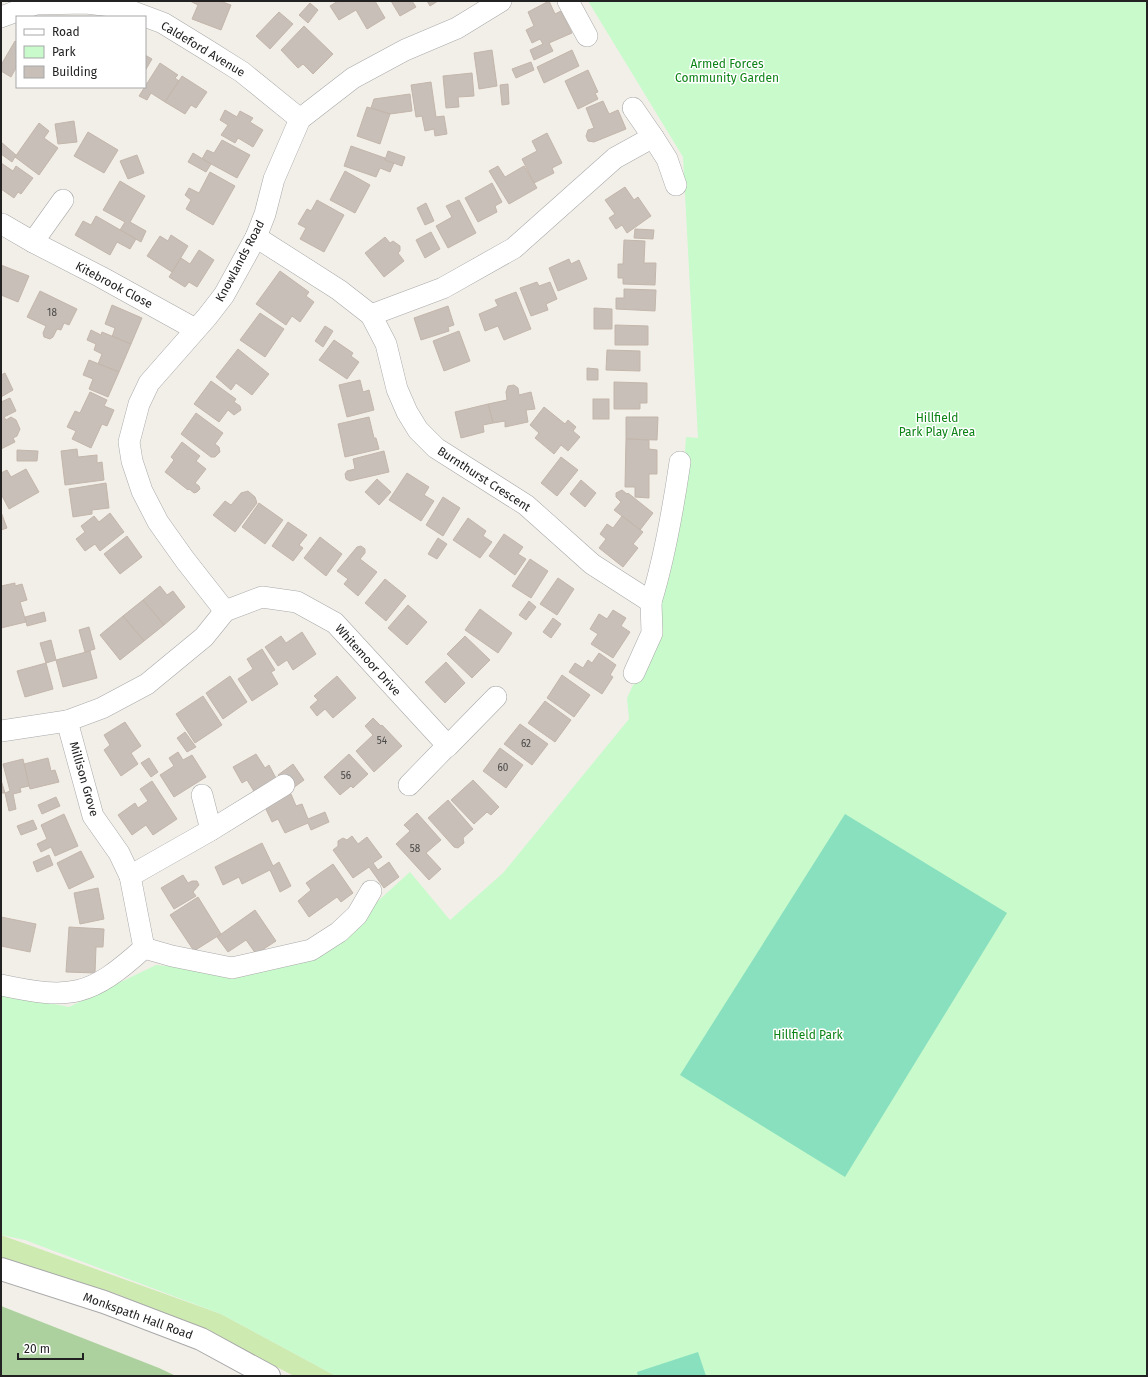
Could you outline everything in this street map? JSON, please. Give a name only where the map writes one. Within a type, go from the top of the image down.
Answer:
[{"type":"street","name":"Knowlands Road","points":[[225,610],[185,560],[158,522],[142,491],[132,461],[130,442],[139,404],[149,383],[224,295],[256,237],[265,214],[277,172],[300,119],[353,78],[405,50],[457,28],[501,1]]},
{"type":"street","points":[[568,1],[587,36]]},
{"type":"street","name":"Caldeford Avenue","points":[[1,17],[36,4],[86,3],[120,7],[147,8],[163,23],[242,72],[300,119]]},
{"type":"street","points":[[633,108],[668,160],[676,185]]},
{"type":"street","points":[[371,315],[443,288],[514,248],[615,158],[653,137]]},
{"type":"street","points":[[32,242],[63,200]]},
{"type":"street","name":"Kitebrook Close","points":[[2,224],[32,242],[101,277],[195,329]]},
{"type":"street","name":"Burnthurst Crescent","points":[[256,237],[339,290],[371,315],[386,344],[397,389],[407,412],[418,430],[436,448],[526,505],[592,564],[651,602]]},
{"type":"street","points":[[634,673],[652,633],[651,602],[662,567],[673,513],[680,462]]},
{"type":"street","name":"Whitemoor Drive","points":[[225,610],[262,597],[297,602],[335,623],[390,685],[448,746]]},
{"type":"street","points":[[1,731],[67,721],[102,708],[147,684],[204,637],[225,610]]},
{"type":"street","points":[[409,785],[496,697]]},
{"type":"street","name":"Millison Grove","points":[[67,721],[93,816],[119,853],[130,876],[144,948]]},
{"type":"street","points":[[130,876],[211,830],[284,785]]},
{"type":"street","points":[[202,795],[211,830]]},
{"type":"street","points":[[1,986],[38,992],[63,994],[94,987],[119,971],[144,948],[172,956],[232,968],[311,950],[339,932],[357,915],[371,891]]},
{"type":"street","name":"Monkspath Hall Road","points":[[1,1269],[104,1302],[201,1340],[269,1376]]},
{"type":"green space","name":"Hillfield Park","points":[[588,1],[1147,1],[1147,1376],[336,1376],[221,1314],[25,1240],[1,1235],[1,993],[69,1007],[156,965],[246,973],[327,947],[410,872],[450,920],[503,873],[629,719],[627,698],[658,632],[659,604],[681,504],[686,437],[698,438],[683,157]]},
{"type":"green space","points":[[845,814],[1007,913],[845,1177],[680,1075]]},
{"type":"green space","points":[[1,1235],[221,1314],[336,1376],[294,1376],[209,1332],[117,1294],[37,1269],[1,1262]]},
{"type":"green space","points":[[1,1306],[159,1368],[176,1376],[1,1376]]},
{"type":"green space","points":[[698,1352],[706,1376],[638,1376],[637,1372]]},
{"type":"building","points":[[190,1],[220,1],[231,5],[221,30],[192,19],[198,5]]},
{"type":"building","points":[[338,1],[375,1],[385,18],[367,29],[356,10],[339,20],[330,6]]},
{"type":"building","points":[[391,1],[412,1],[416,7],[400,16]]},
{"type":"building","points":[[427,1],[438,1],[430,6]]},
{"type":"building","points":[[549,1],[555,14],[561,11],[572,33],[549,43],[553,51],[534,60],[530,50],[543,44],[540,39],[532,43],[526,30],[534,26],[528,12]]},
{"type":"building","points":[[310,3],[318,10],[308,23],[299,15]]},
{"type":"building","points":[[279,12],[293,24],[270,49],[256,36]]},
{"type":"building","points":[[304,26],[333,54],[313,74],[303,64],[298,68],[281,50]]},
{"type":"building","points":[[16,42],[16,68],[11,77],[1,71],[1,65]]},
{"type":"building","points":[[492,50],[497,86],[479,89],[474,53]]},
{"type":"building","points":[[572,50],[579,66],[544,83],[537,67]]},
{"type":"building","points":[[146,56],[152,59],[146,69]]},
{"type":"building","points":[[531,62],[534,70],[516,78],[512,69]]},
{"type":"building","points":[[160,63],[178,75],[175,78],[179,81],[165,102],[151,93],[147,100],[139,96],[144,88],[146,88],[146,85]]},
{"type":"building","points":[[588,70],[598,92],[595,93],[598,99],[578,109],[565,81]]},
{"type":"building","points":[[472,73],[474,96],[458,97],[459,107],[446,108],[443,76]]},
{"type":"building","points":[[182,76],[207,92],[196,108],[191,105],[185,114],[165,102]]},
{"type":"building","points":[[431,82],[436,117],[444,116],[447,134],[435,136],[434,129],[425,131],[422,116],[416,117],[411,85]]},
{"type":"building","points":[[508,84],[509,104],[502,105],[500,85]]},
{"type":"building","points":[[410,94],[412,111],[390,114],[371,108],[374,99]]},
{"type":"building","points":[[603,101],[609,114],[618,110],[626,129],[594,142],[588,141],[586,136],[588,130],[594,128],[586,108]]},
{"type":"building","points":[[367,107],[390,114],[380,144],[357,136]]},
{"type":"building","points":[[225,110],[237,117],[240,111],[253,118],[250,122],[263,130],[253,147],[238,138],[235,143],[221,135],[228,125],[220,120]]},
{"type":"building","points":[[74,121],[77,142],[58,144],[55,124]]},
{"type":"building","points":[[39,123],[49,131],[44,138],[58,148],[39,175],[15,157]]},
{"type":"building","points":[[88,132],[118,150],[104,173],[74,156]]},
{"type":"building","points":[[547,133],[562,163],[552,168],[554,173],[534,183],[522,159],[537,151],[532,141]]},
{"type":"building","points":[[222,140],[250,155],[237,178],[202,159],[207,150],[214,153]]},
{"type":"building","points":[[1,142],[16,155],[12,162],[1,154]]},
{"type":"building","points":[[351,146],[385,158],[385,160],[394,163],[390,172],[380,168],[376,177],[344,166]]},
{"type":"building","points":[[388,151],[405,157],[402,166],[385,160]]},
{"type":"building","points":[[193,153],[211,164],[206,172],[188,162]]},
{"type":"building","points":[[137,155],[144,173],[128,179],[120,161]]},
{"type":"building","points":[[1,163],[13,171],[16,166],[33,178],[21,194],[18,192],[14,198],[1,189]]},
{"type":"building","points":[[498,166],[505,177],[524,166],[537,188],[509,204],[489,171]]},
{"type":"building","points":[[345,171],[370,185],[355,213],[330,200]]},
{"type":"building","points":[[210,172],[235,186],[213,225],[186,209],[191,200],[185,195],[189,188],[199,193]]},
{"type":"building","points":[[120,181],[145,196],[130,222],[146,231],[141,242],[120,230],[125,222],[103,210]]},
{"type":"building","points":[[492,183],[502,202],[495,206],[497,212],[478,222],[465,198]]},
{"type":"building","points":[[625,187],[634,200],[638,197],[651,216],[627,233],[622,225],[616,229],[609,218],[615,214],[605,200]]},
{"type":"building","points":[[317,200],[344,215],[324,252],[300,239],[306,228],[298,224],[307,209],[311,211]]},
{"type":"building","points":[[459,200],[476,233],[448,248],[436,226],[452,217],[446,206]]},
{"type":"building","points":[[426,203],[434,221],[425,225],[417,208]]},
{"type":"building","points":[[96,216],[136,239],[130,249],[117,242],[110,255],[75,235],[83,221],[91,225]]},
{"type":"building","points":[[635,229],[654,230],[653,239],[634,238]]},
{"type":"building","points":[[431,232],[440,249],[425,258],[416,240]]},
{"type":"building","points":[[171,235],[188,246],[172,272],[147,256],[160,236],[168,241]]},
{"type":"building","points":[[385,237],[390,243],[393,241],[400,246],[400,251],[398,253],[404,261],[384,277],[365,253]]},
{"type":"building","points":[[624,240],[645,241],[644,263],[656,263],[655,285],[623,284],[623,278],[618,278],[618,264],[623,264]]},
{"type":"building","points":[[199,250],[214,260],[197,287],[189,282],[185,287],[169,277],[181,258],[190,264]]},
{"type":"building","points":[[569,259],[571,264],[579,260],[587,279],[558,291],[549,268]]},
{"type":"building","points":[[1,265],[29,276],[18,302],[1,295]]},
{"type":"building","points":[[280,271],[309,292],[306,296],[314,302],[300,322],[292,316],[286,325],[256,304]]},
{"type":"building","points":[[537,282],[539,286],[550,282],[557,299],[546,304],[548,310],[531,316],[520,288]]},
{"type":"building","points":[[624,289],[656,290],[655,311],[616,309],[616,298],[624,298]]},
{"type":"building","points":[[40,291],[77,309],[69,325],[64,323],[61,330],[57,329],[53,337],[50,339],[44,337],[43,333],[46,326],[27,317]]},
{"type":"building","points":[[516,292],[531,329],[504,340],[498,326],[485,331],[479,314],[498,306],[495,300]]},
{"type":"building","points":[[112,305],[142,318],[131,344],[112,337],[115,328],[105,324]]},
{"type":"building","points":[[448,306],[454,325],[448,327],[449,331],[421,340],[414,318]]},
{"type":"building","points":[[594,308],[612,309],[612,329],[594,329]]},
{"type":"building","points":[[260,313],[284,329],[265,357],[240,340]]},
{"type":"building","points":[[615,325],[648,326],[648,345],[615,345]]},
{"type":"building","points":[[325,326],[333,331],[323,347],[315,341]]},
{"type":"building","points":[[91,330],[101,335],[102,332],[131,344],[119,372],[98,364],[102,354],[94,350],[96,344],[87,340]]},
{"type":"building","points":[[459,331],[470,361],[444,371],[433,341]]},
{"type":"building","points":[[334,340],[353,353],[351,356],[359,362],[347,379],[319,360]]},
{"type":"building","points":[[238,349],[269,374],[252,395],[236,383],[231,390],[216,377]]},
{"type":"building","points":[[607,350],[640,351],[640,371],[606,370]]},
{"type":"building","points":[[89,360],[119,372],[108,397],[89,389],[93,379],[83,375]]},
{"type":"building","points":[[587,368],[598,369],[598,380],[587,380]]},
{"type":"building","points":[[5,373],[13,390],[1,397],[1,375]]},
{"type":"building","points":[[360,380],[363,392],[369,390],[374,410],[347,417],[339,385]]},
{"type":"building","points":[[211,381],[236,399],[234,402],[240,406],[241,410],[234,415],[228,410],[219,422],[194,404]]},
{"type":"building","points":[[614,382],[647,383],[647,403],[640,403],[640,409],[614,409]]},
{"type":"building","points":[[514,385],[518,388],[519,395],[531,392],[535,409],[526,410],[528,422],[505,427],[505,421],[493,423],[488,404],[507,400],[506,392],[508,386]]},
{"type":"building","points":[[90,392],[107,400],[104,406],[114,410],[107,426],[102,424],[91,448],[72,439],[76,431],[67,427],[75,411],[80,413]]},
{"type":"building","points":[[10,398],[16,411],[4,417],[6,420],[11,417],[16,420],[20,429],[17,436],[13,438],[15,442],[1,449],[1,402]]},
{"type":"building","points":[[593,399],[609,399],[609,419],[593,419]]},
{"type":"building","points":[[488,404],[493,423],[483,425],[484,432],[461,438],[455,412]]},
{"type":"building","points":[[544,407],[565,424],[568,420],[576,427],[573,431],[580,437],[568,451],[561,445],[554,454],[535,438],[539,433],[530,425]]},
{"type":"building","points":[[196,413],[223,433],[215,444],[219,447],[220,452],[215,457],[211,457],[181,434]]},
{"type":"building","points":[[369,417],[374,438],[376,438],[379,449],[345,457],[338,424]]},
{"type":"building","points":[[626,417],[658,417],[657,440],[626,439]]},
{"type":"building","points":[[626,439],[649,440],[649,449],[657,450],[657,474],[649,474],[649,498],[635,497],[635,487],[625,487]]},
{"type":"building","points":[[182,442],[200,456],[196,461],[206,469],[195,483],[200,489],[194,493],[165,472],[174,460],[171,457]]},
{"type":"building","points":[[77,449],[78,457],[97,455],[97,463],[102,462],[104,480],[65,485],[61,451]]},
{"type":"building","points":[[17,450],[38,451],[37,461],[17,461]]},
{"type":"building","points":[[384,451],[389,472],[350,481],[346,479],[345,474],[347,471],[355,469],[353,459]]},
{"type":"building","points":[[561,457],[578,470],[557,496],[541,483]]},
{"type":"building","points":[[26,469],[39,492],[9,509],[1,494],[1,473],[7,470],[11,477]]},
{"type":"building","points":[[407,473],[429,487],[424,495],[434,501],[421,521],[389,500]]},
{"type":"building","points":[[377,479],[391,492],[379,505],[365,492]]},
{"type":"building","points":[[581,480],[596,493],[585,507],[570,494]]},
{"type":"building","points":[[106,483],[109,508],[92,510],[92,514],[73,517],[69,489]]},
{"type":"building","points":[[622,490],[653,513],[640,530],[614,510],[621,502],[616,497],[616,493]]},
{"type":"building","points":[[248,491],[255,497],[257,503],[235,532],[213,515],[225,501],[231,505],[241,493]]},
{"type":"building","points":[[443,497],[460,508],[443,536],[426,525]]},
{"type":"building","points":[[259,503],[283,520],[265,544],[242,527]]},
{"type":"building","points":[[1,512],[7,528],[1,530]]},
{"type":"building","points":[[110,513],[124,532],[100,551],[95,544],[85,551],[76,539],[85,532],[81,526],[94,516],[99,522]]},
{"type":"building","points":[[622,516],[643,532],[633,544],[638,548],[623,567],[599,548],[606,539],[600,534],[607,524],[613,528]]},
{"type":"building","points":[[468,518],[486,531],[483,536],[492,542],[480,558],[453,540]]},
{"type":"building","points":[[288,522],[307,535],[299,545],[303,548],[293,561],[272,546]]},
{"type":"building","points":[[504,534],[523,547],[518,554],[526,559],[515,575],[489,556]]},
{"type":"building","points":[[127,536],[142,557],[120,574],[104,554]]},
{"type":"building","points":[[320,537],[342,554],[326,576],[304,558]]},
{"type":"building","points":[[438,538],[447,544],[437,559],[428,554]]},
{"type":"building","points":[[361,546],[365,549],[365,553],[360,559],[377,572],[358,596],[344,584],[348,579],[337,571],[357,547]]},
{"type":"building","points":[[530,559],[548,571],[531,598],[512,586]]},
{"type":"building","points":[[558,578],[574,589],[557,615],[540,604]]},
{"type":"building","points":[[385,579],[406,596],[386,621],[365,603]]},
{"type":"building","points":[[15,583],[15,586],[22,584],[27,600],[20,602],[26,622],[1,628],[1,586]]},
{"type":"building","points":[[160,586],[167,595],[173,591],[185,607],[164,625],[143,600]]},
{"type":"building","points":[[143,600],[164,625],[144,641],[123,616]]},
{"type":"building","points":[[529,601],[536,607],[526,620],[519,615]]},
{"type":"building","points":[[408,605],[427,622],[407,645],[388,628]]},
{"type":"building","points":[[480,609],[512,633],[498,653],[465,630]]},
{"type":"building","points":[[613,610],[626,618],[621,626],[630,632],[613,658],[591,644],[598,634],[590,629],[599,614],[607,619]]},
{"type":"building","points":[[44,612],[46,621],[27,626],[25,617]]},
{"type":"building","points":[[123,616],[144,641],[120,660],[100,635]]},
{"type":"building","points":[[553,618],[561,624],[551,638],[543,632]]},
{"type":"building","points":[[89,627],[95,649],[85,652],[79,630]]},
{"type":"building","points":[[302,632],[316,654],[293,670],[287,660],[278,666],[265,647],[281,636],[286,643]]},
{"type":"building","points":[[465,636],[490,660],[472,678],[447,654]]},
{"type":"building","points":[[51,640],[56,660],[46,663],[40,643]]},
{"type":"building","points":[[262,649],[275,670],[271,672],[278,684],[252,701],[238,679],[253,669],[247,659]]},
{"type":"building","points":[[90,651],[97,678],[63,687],[56,660]]},
{"type":"building","points":[[599,653],[616,665],[610,675],[613,677],[602,694],[569,672],[575,663],[583,668],[588,660],[592,663]]},
{"type":"building","points":[[446,662],[465,683],[445,703],[425,682]]},
{"type":"building","points":[[46,663],[53,689],[25,697],[17,671]]},
{"type":"building","points":[[562,675],[590,695],[574,717],[547,698]]},
{"type":"building","points":[[230,676],[247,702],[223,719],[206,693]]},
{"type":"building","points":[[337,676],[356,698],[333,718],[325,709],[317,716],[310,707],[318,700],[314,696]]},
{"type":"building","points":[[203,696],[222,725],[195,743],[176,714]]},
{"type":"building","points":[[545,701],[571,720],[555,742],[528,723]]},
{"type":"building","points":[[373,718],[381,726],[382,725],[402,746],[374,772],[356,751],[373,735],[365,726]]},
{"type":"building","points":[[125,722],[141,746],[131,753],[138,764],[121,776],[104,750],[110,745],[104,735]]},
{"type":"building","points":[[520,724],[548,744],[532,765],[504,744]]},
{"type":"building","points":[[185,732],[196,747],[187,752],[177,738]]},
{"type":"building","points":[[500,748],[523,765],[506,788],[483,771]]},
{"type":"building","points":[[178,752],[183,760],[192,755],[206,777],[174,797],[160,775],[174,766],[169,758]]},
{"type":"building","points":[[256,754],[265,768],[269,765],[277,780],[255,793],[247,780],[242,783],[233,767]]},
{"type":"building","points":[[349,754],[368,774],[353,788],[351,786],[340,795],[324,777]]},
{"type":"building","points":[[48,758],[51,771],[55,770],[59,782],[30,789],[24,764]]},
{"type":"building","points":[[149,758],[158,772],[151,777],[141,763]]},
{"type":"building","points":[[23,759],[29,786],[20,788],[21,792],[13,794],[16,809],[9,811],[5,793],[10,791],[3,764]]},
{"type":"building","points":[[293,764],[304,780],[289,791],[278,775]]},
{"type":"building","points":[[1,780],[5,793],[1,793]]},
{"type":"building","points":[[473,780],[499,807],[491,815],[487,812],[474,824],[451,800]]},
{"type":"building","points":[[152,781],[177,819],[153,835],[146,825],[132,835],[118,815],[135,803],[138,808],[148,801],[140,789]]},
{"type":"building","points":[[291,794],[296,806],[302,804],[308,819],[325,812],[329,822],[311,830],[308,823],[285,833],[278,819],[272,822],[264,805]]},
{"type":"building","points":[[56,797],[60,806],[42,814],[38,805]]},
{"type":"building","points":[[448,800],[473,829],[463,838],[464,843],[458,848],[454,847],[428,818]]},
{"type":"building","points":[[417,813],[441,840],[426,853],[441,869],[429,880],[396,844],[410,831],[404,825]]},
{"type":"building","points":[[64,814],[78,846],[55,856],[51,847],[41,852],[37,844],[47,839],[41,825]]},
{"type":"building","points":[[33,820],[37,829],[21,835],[17,826]]},
{"type":"building","points":[[352,836],[358,844],[367,837],[382,857],[373,863],[378,870],[389,862],[399,877],[384,888],[369,867],[353,878],[333,850],[338,846],[338,841],[343,838],[347,840]]},
{"type":"building","points":[[262,843],[273,866],[279,862],[291,886],[280,892],[270,870],[242,884],[239,877],[223,885],[215,867]]},
{"type":"building","points":[[81,851],[94,877],[69,889],[57,863]]},
{"type":"building","points":[[49,855],[53,865],[37,872],[33,862]]},
{"type":"building","points":[[333,864],[353,893],[341,902],[337,897],[309,917],[298,901],[311,890],[306,883]]},
{"type":"building","points":[[183,875],[188,883],[197,881],[199,885],[193,892],[196,896],[174,909],[161,888]]},
{"type":"building","points":[[98,888],[104,919],[80,924],[74,893]]},
{"type":"building","points":[[198,897],[221,934],[194,951],[170,915]]},
{"type":"building","points":[[255,910],[276,941],[256,954],[246,940],[228,952],[217,937]]},
{"type":"building","points":[[1,917],[36,924],[30,952],[1,946]]},
{"type":"building","points":[[69,927],[104,929],[103,947],[96,947],[95,973],[66,972]]},
{"type":"park label","name":"Armed Forces Community Garden","points":[[727,71]]},
{"type":"park label","name":"Hillfield Park Play Area","points":[[937,425]]}]
